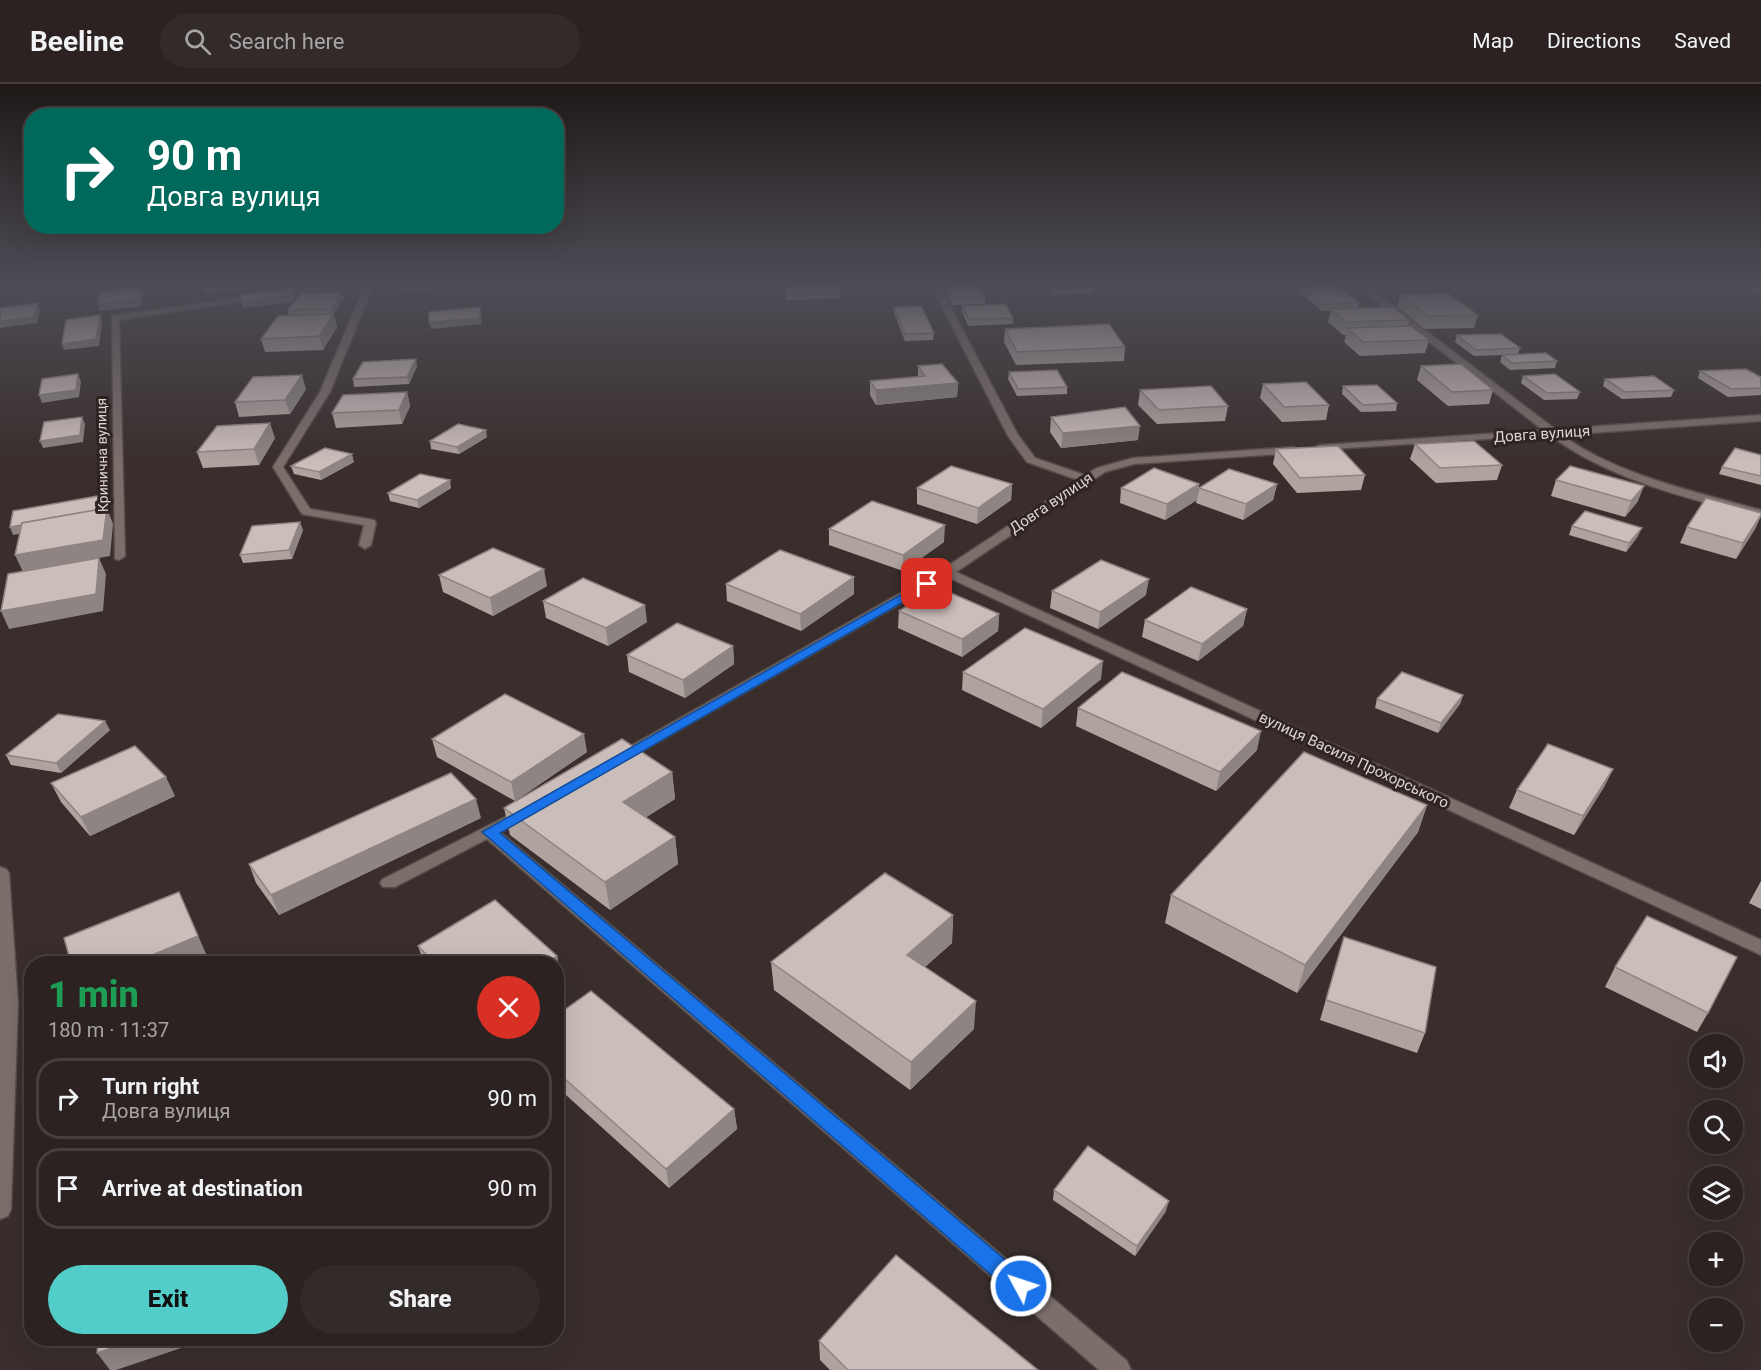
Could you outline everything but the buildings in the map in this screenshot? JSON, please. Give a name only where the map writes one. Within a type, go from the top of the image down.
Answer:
[{"type":"street","name":"Кринична вулиця","points":[[115,343],[119,556]]},
{"type":"street","points":[[345,343],[325,392],[278,467],[306,512],[370,523],[365,545]]},
{"type":"street","points":[[965,343],[1013,436],[1031,460],[1085,479]]},
{"type":"street","points":[[1434,343],[1550,433],[1605,465],[1656,484],[1761,514]]},
{"type":"street","name":"Довга вулиця","points":[[604,767],[947,572],[1101,470],[1133,461],[1761,418]]},
{"type":"street","name":"вулиця Василя Прохорського","points":[[947,572],[1761,948]]},
{"type":"street","points":[[389,883],[531,808]]},
{"type":"street","points":[[489,832],[1118,1370]]},
{"type":"street","points":[[0,873],[8,1003],[0,1209]]},
{"type":"route","points":[[927,584],[489,832],[1021,1286]]}]
